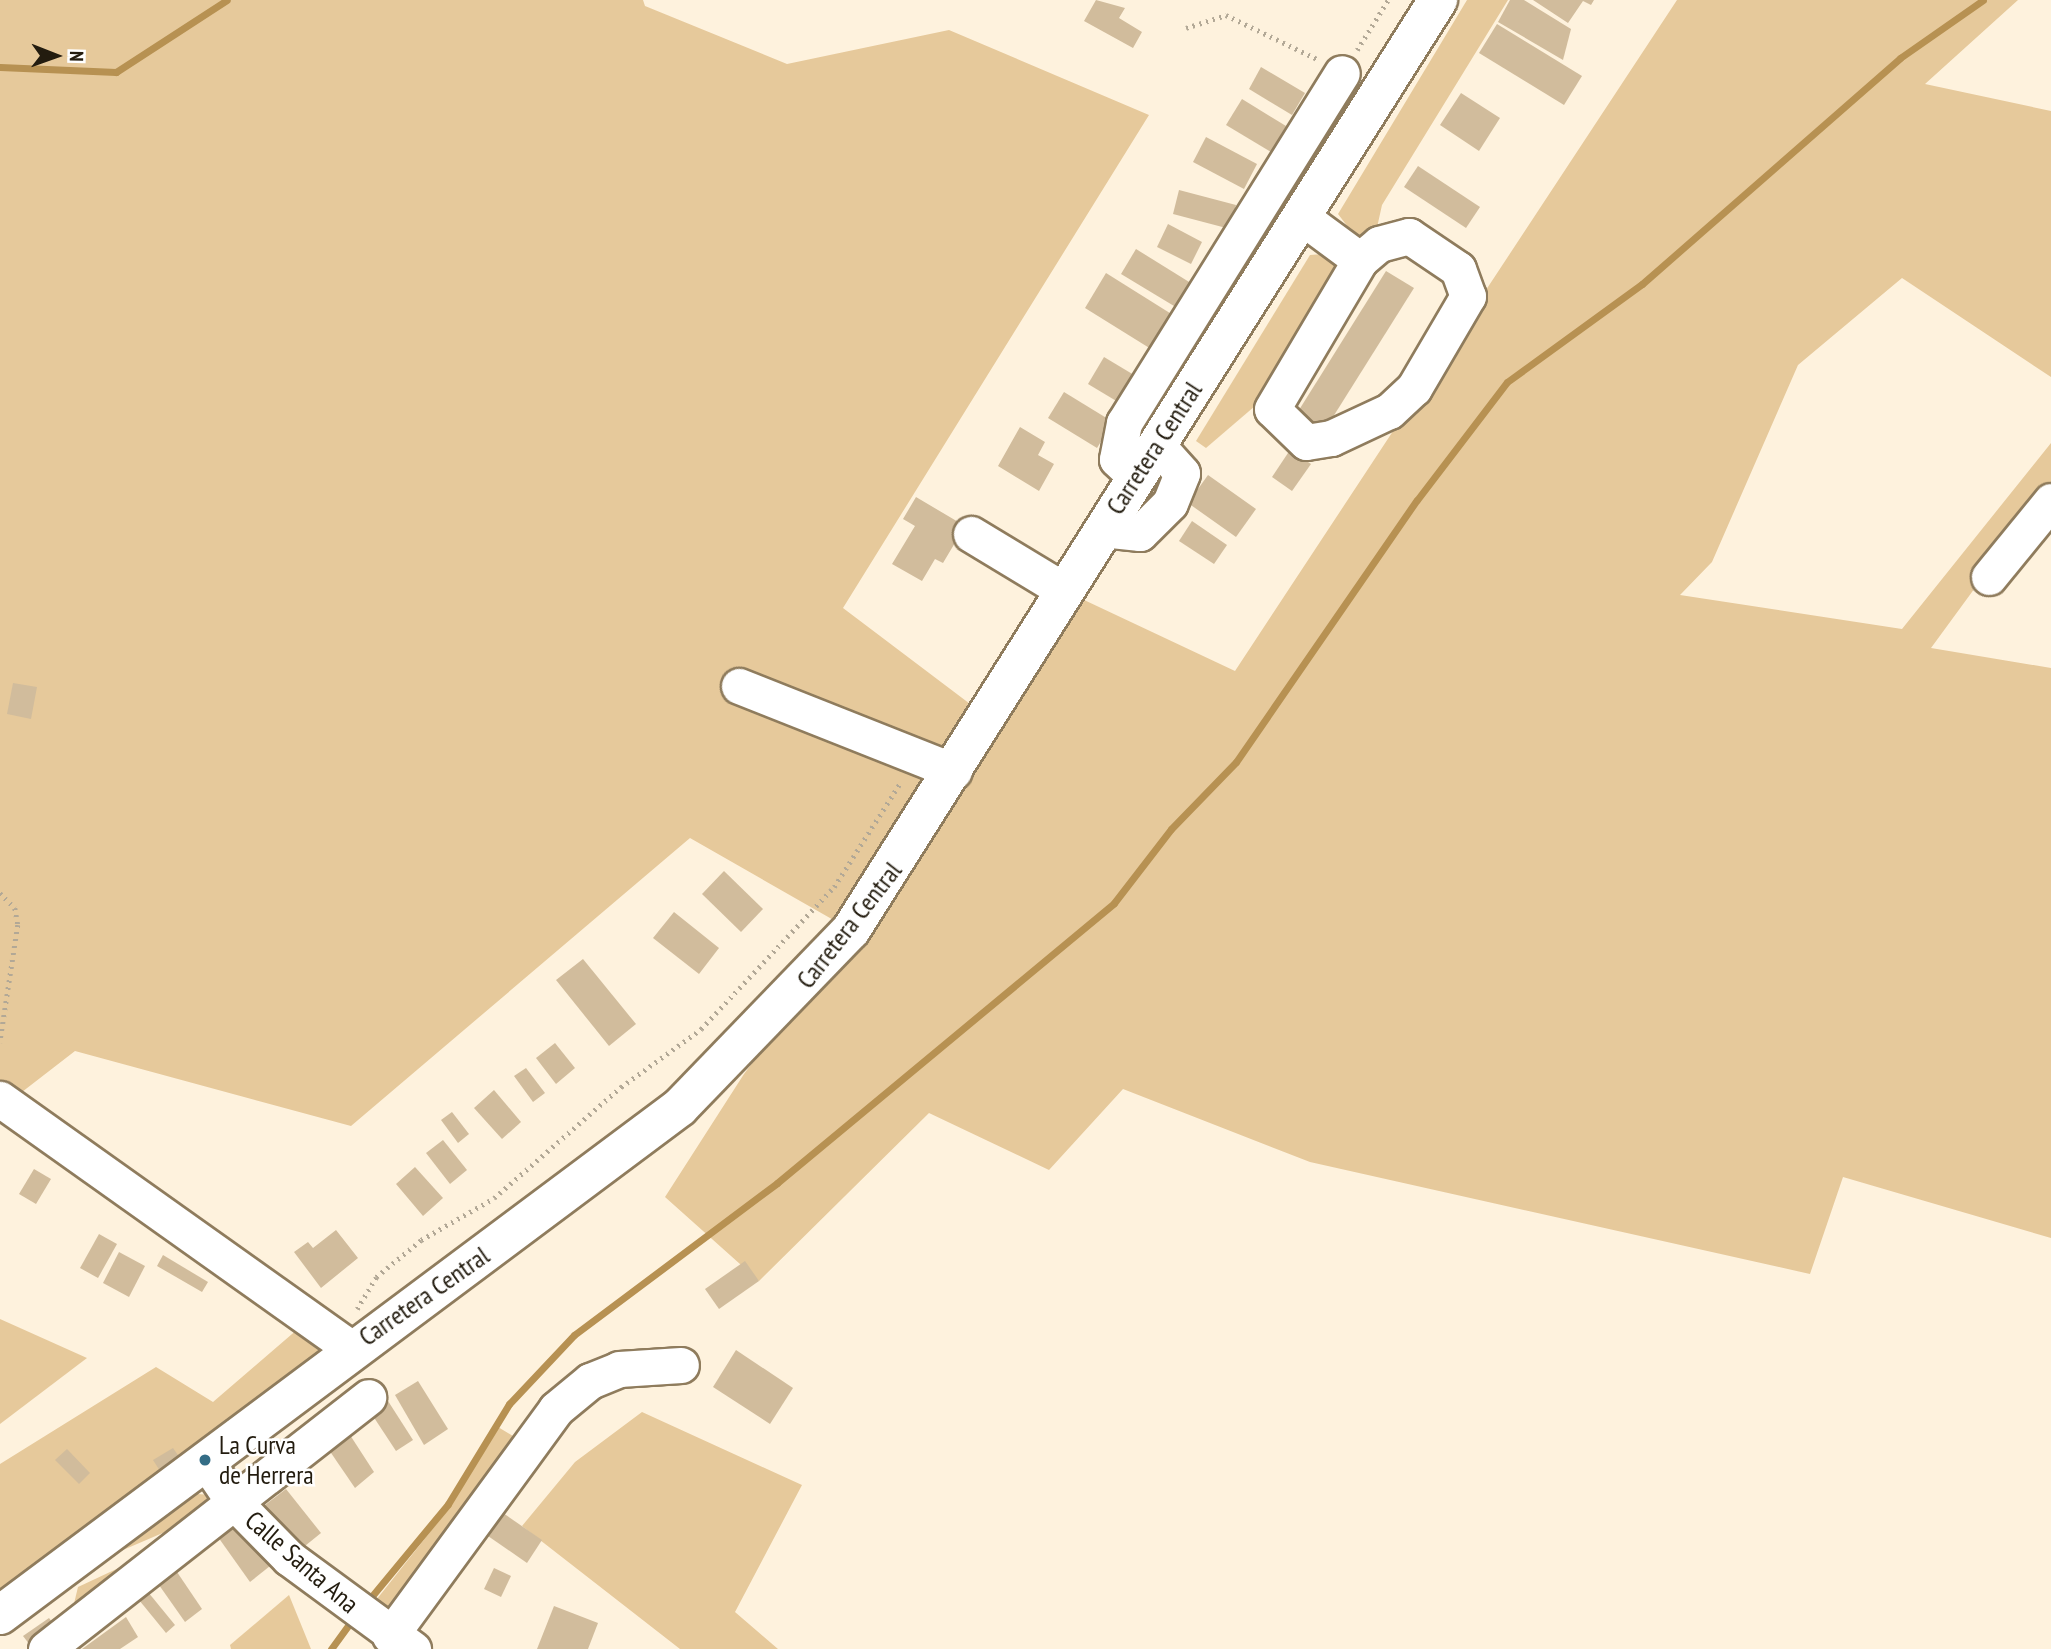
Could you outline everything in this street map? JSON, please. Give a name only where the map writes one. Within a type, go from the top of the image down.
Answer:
[{"type":"highway","name":"Carretera Central","points":[[0,1615],[351,1348],[680,1107],[851,930],[954,771],[1102,529],[1303,218],[1438,0]]},
{"type":"street","points":[[1136,477],[1117,459],[1124,423],[1304,139],[1342,73]]},
{"type":"street","points":[[1304,139],[1350,142]]},
{"type":"street","points":[[1303,218],[1360,260]]},
{"type":"street","points":[[1409,236],[1458,269],[1468,296],[1414,388],[1389,411],[1331,438],[1306,442],[1272,409],[1360,260],[1379,244],[1409,236]]},
{"type":"street","points":[[1102,529],[1140,533],[1170,503],[1182,473],[1157,445]]},
{"type":"street","points":[[1989,577],[2051,501]]},
{"type":"street","points":[[971,534],[1065,591]]},
{"type":"street","points":[[739,685],[954,771]]},
{"type":"street","points":[[0,1099],[351,1348]]},
{"type":"street","points":[[394,1637],[556,1409],[619,1369],[681,1365]]},
{"type":"street","points":[[46,1649],[368,1397]]},
{"type":"street","name":"Calle Santa Ana","points":[[205,1460],[233,1501],[289,1558],[394,1637]]},
{"type":"path","points":[[1186,28],[1226,15],[1242,19],[1342,73],[1388,0]]},
{"type":"path","points":[[351,1348],[352,1324],[376,1277],[421,1240],[542,1162],[621,1087],[701,1029],[834,887],[907,777]]},
{"type":"path","points":[[0,893],[15,908],[18,925],[0,1043]]},
{"type":"shaded area","points":[[0,0],[643,0],[645,6],[787,64],[949,30],[1149,115],[843,608],[982,713],[1065,591],[1235,671],[1677,0],[2018,0],[1925,84],[2051,111],[2051,377],[1902,278],[1798,365],[1712,562],[1680,595],[1902,629],[2051,443],[2051,484],[1931,648],[2051,668],[2051,1238],[1843,1177],[1810,1274],[1310,1162],[1123,1089],[1049,1170],[929,1113],[759,1281],[665,1197],[744,1074],[851,930],[690,838],[351,1126],[75,1051],[0,1109]]},
{"type":"shaded area","points":[[1467,0],[1508,0],[1382,205],[1376,232],[1358,240],[1338,214]]},
{"type":"shaded area","points":[[1323,254],[1336,266],[1262,400],[1206,448],[1196,441],[1310,255]]},
{"type":"shaded area","points":[[0,1319],[87,1358],[0,1424]]},
{"type":"shaded area","points":[[299,1328],[326,1348],[0,1602],[0,1464],[156,1367],[213,1402]]},
{"type":"shaded area","points":[[642,1412],[802,1485],[735,1612],[778,1649],[680,1649],[522,1526],[575,1462]]},
{"type":"shaded area","points":[[498,1427],[513,1436],[407,1593],[384,1614],[369,1609],[450,1507]]},
{"type":"shaded area","points":[[197,1494],[213,1495],[172,1529],[116,1553]]},
{"type":"shaded area","points":[[140,1558],[72,1612],[78,1587]]},
{"type":"shaded area","points":[[289,1595],[311,1649],[231,1649],[230,1645]]},
{"type":"building","points":[[1096,0],[1125,8],[1119,18],[1142,32],[1133,48],[1084,21]]},
{"type":"building","points":[[1510,0],[1524,0],[1571,29],[1563,60],[1498,22]]},
{"type":"building","points":[[1533,0],[1594,0],[1591,5],[1583,1],[1568,23]]},
{"type":"building","points":[[1497,24],[1582,76],[1564,105],[1479,53]]},
{"type":"building","points":[[1261,67],[1305,93],[1292,115],[1249,89]]},
{"type":"building","points":[[1461,93],[1500,118],[1479,151],[1440,125]]},
{"type":"building","points":[[1242,99],[1286,126],[1271,152],[1226,125]]},
{"type":"building","points":[[1206,137],[1257,164],[1244,189],[1193,162]]},
{"type":"building","points":[[1418,166],[1480,207],[1466,228],[1404,187]]},
{"type":"building","points":[[1179,190],[1236,205],[1230,229],[1173,214]]},
{"type":"building","points":[[1168,224],[1202,242],[1191,264],[1157,247]]},
{"type":"building","points":[[1136,249],[1194,285],[1179,309],[1121,274]]},
{"type":"building","points":[[1386,271],[1414,288],[1321,436],[1294,418]]},
{"type":"building","points":[[1106,273],[1173,315],[1151,349],[1085,308]]},
{"type":"building","points":[[1104,357],[1139,378],[1123,405],[1088,384]]},
{"type":"building","points":[[1064,392],[1113,422],[1097,448],[1048,418]]},
{"type":"building","points":[[1020,427],[1045,442],[1038,455],[1054,464],[1039,491],[998,466]]},
{"type":"building","points":[[1290,450],[1311,464],[1292,491],[1272,477]]},
{"type":"building","points":[[1208,475],[1256,509],[1236,537],[1188,503]]},
{"type":"building","points":[[916,497],[965,526],[943,563],[935,559],[922,581],[892,564],[915,526],[903,519]]},
{"type":"building","points":[[1192,521],[1227,545],[1214,564],[1179,541]]},
{"type":"building","points":[[13,683],[37,687],[31,719],[7,714]]},
{"type":"building","points":[[724,871],[763,909],[741,932],[702,894]]},
{"type":"building","points":[[674,912],[719,948],[699,974],[653,938]]},
{"type":"building","points":[[583,959],[636,1024],[609,1046],[556,980]]},
{"type":"building","points":[[555,1043],[575,1068],[556,1084],[536,1058]]},
{"type":"building","points":[[526,1068],[545,1093],[533,1102],[514,1076]]},
{"type":"building","points":[[494,1090],[521,1122],[502,1139],[474,1108]]},
{"type":"building","points":[[452,1112],[469,1134],[458,1143],[441,1120]]},
{"type":"building","points":[[443,1140],[467,1170],[450,1184],[426,1153]]},
{"type":"building","points":[[415,1167],[443,1198],[423,1216],[396,1184]]},
{"type":"building","points":[[34,1169],[51,1179],[36,1204],[19,1194]]},
{"type":"building","points":[[336,1230],[358,1258],[321,1288],[294,1252],[308,1242],[313,1248]]},
{"type":"building","points":[[99,1234],[117,1244],[98,1278],[80,1268]]},
{"type":"building","points":[[119,1252],[145,1266],[129,1297],[103,1283]]},
{"type":"building","points":[[163,1255],[208,1282],[202,1292],[157,1266]]},
{"type":"building","points":[[745,1261],[759,1281],[719,1309],[705,1289]]},
{"type":"building","points":[[736,1350],[793,1388],[770,1424],[713,1387]]},
{"type":"building","points":[[418,1381],[448,1429],[424,1445],[395,1395]]},
{"type":"building","points":[[388,1401],[413,1440],[396,1451],[371,1413]]},
{"type":"building","points":[[350,1435],[374,1472],[355,1488],[329,1450]]},
{"type":"building","points":[[173,1448],[180,1458],[160,1471],[153,1460]]},
{"type":"building","points":[[67,1449],[90,1473],[79,1484],[55,1460]]},
{"type":"building","points":[[286,1489],[321,1533],[300,1550],[265,1505]]},
{"type":"building","points":[[503,1513],[542,1540],[527,1563],[488,1536]]},
{"type":"building","points":[[237,1524],[270,1566],[250,1582],[218,1537]]},
{"type":"building","points":[[494,1568],[511,1576],[501,1597],[484,1589]]},
{"type":"building","points":[[177,1572],[202,1609],[185,1622],[159,1585]]},
{"type":"building","points":[[148,1592],[175,1625],[166,1633],[139,1600]]},
{"type":"building","points":[[554,1606],[598,1623],[588,1649],[537,1649]]},
{"type":"building","points":[[126,1617],[138,1637],[120,1649],[82,1649]]},
{"type":"building","points":[[49,1618],[60,1633],[33,1649],[23,1636]]},
{"type":"waterway","points":[[0,67],[116,72],[227,0]]},
{"type":"waterway","points":[[367,1602],[448,1504],[509,1404],[574,1335],[777,1183],[1114,903],[1171,829],[1236,762],[1417,500],[1507,382],[1642,284],[1900,58],[1983,0]]},
{"type":"waterway","points":[[331,1649],[355,1616]]},
{"type":"place","name":"La Curva de Herrera","points":[[205,1460]]}]
